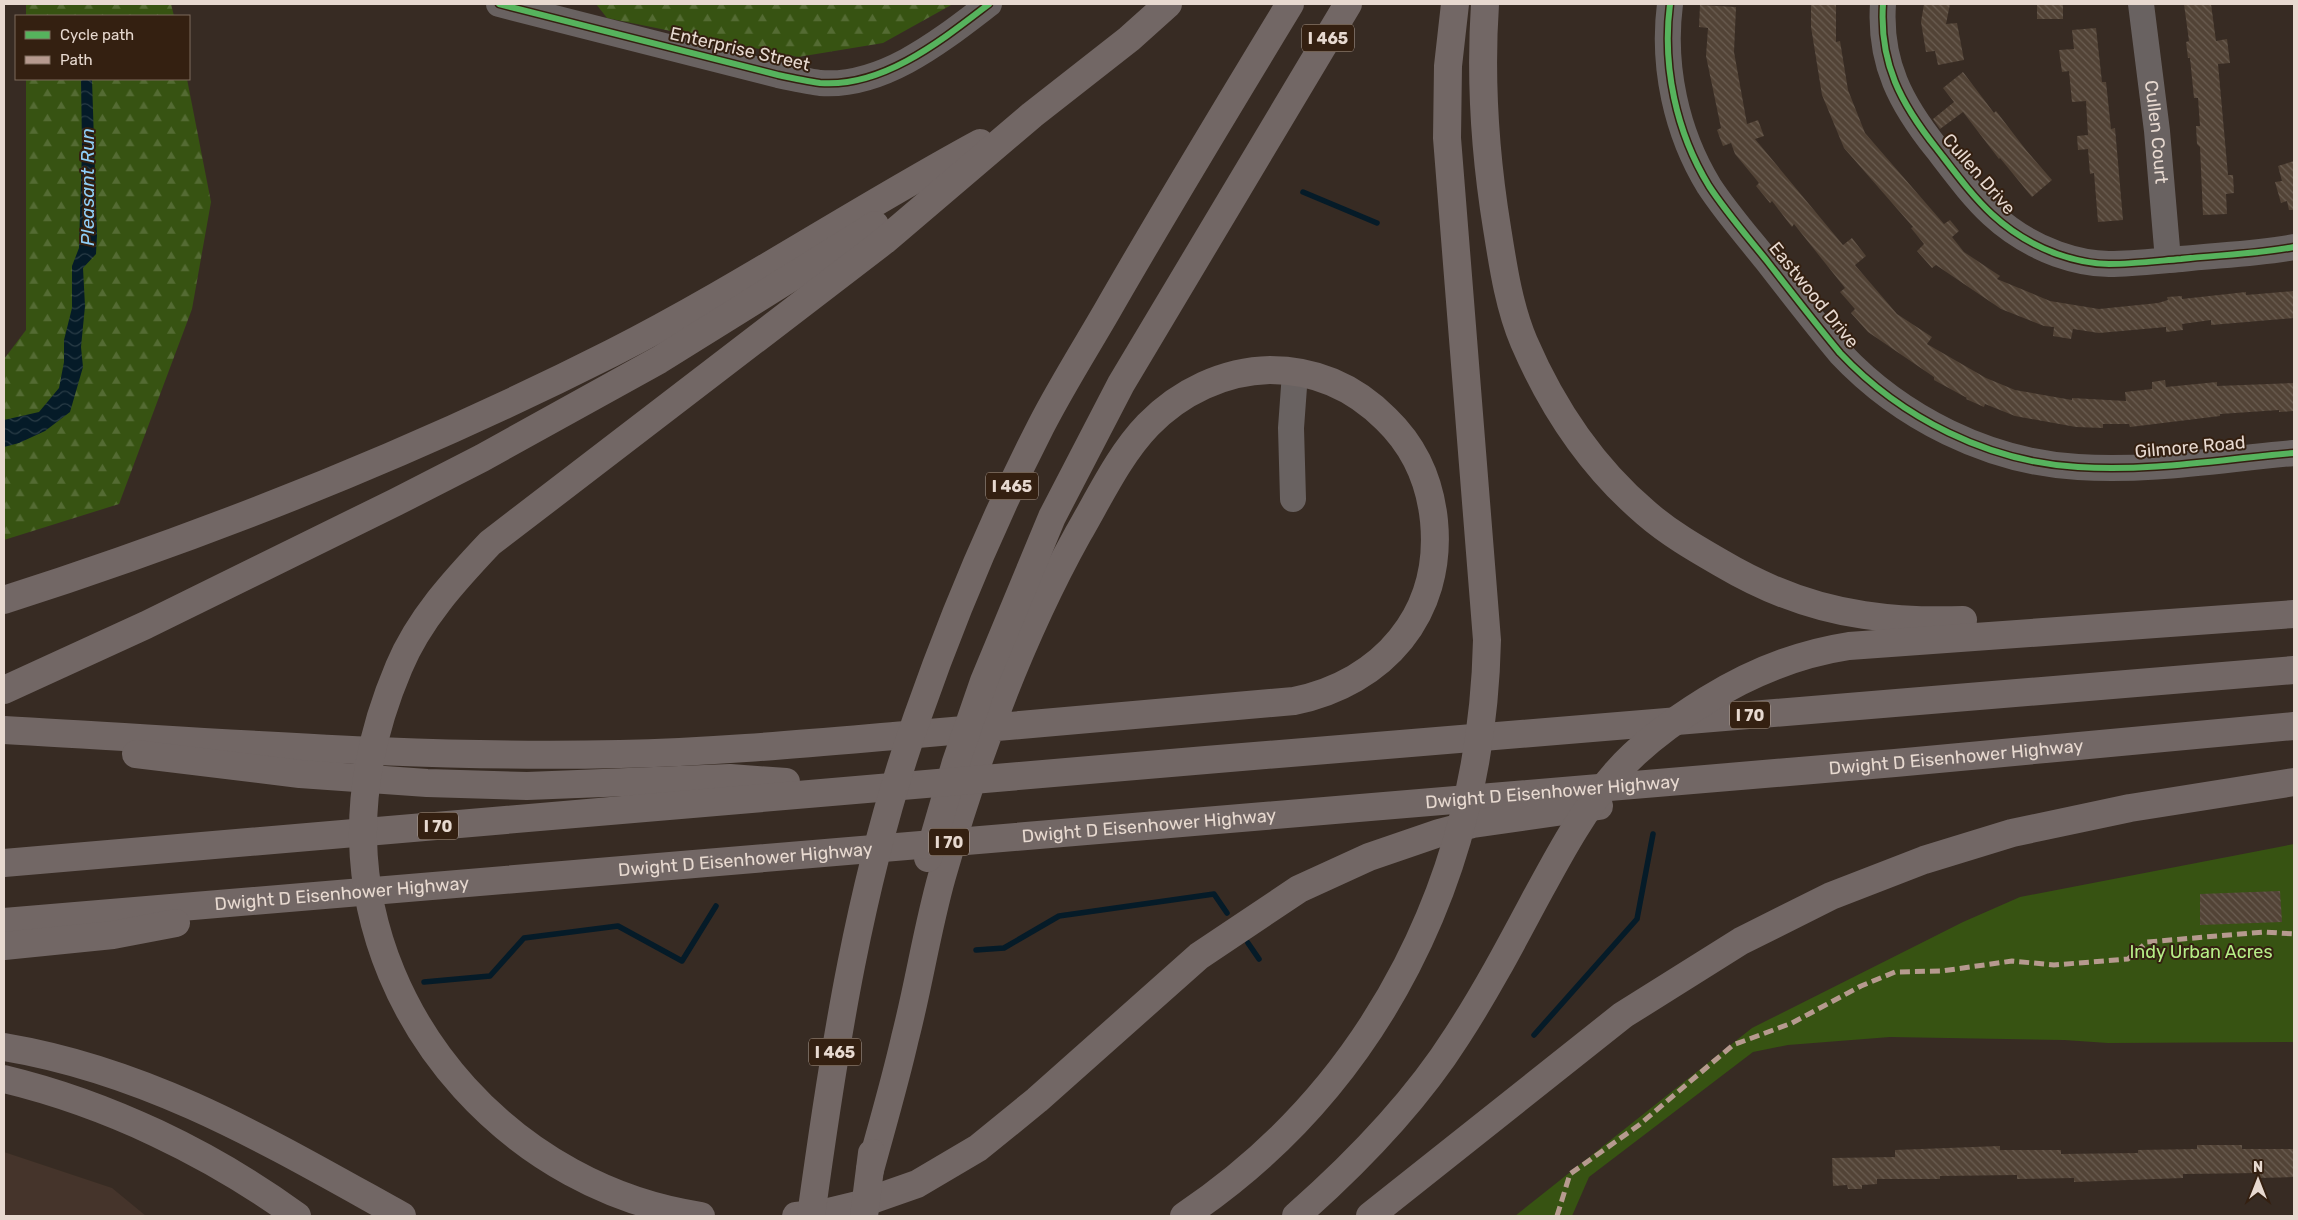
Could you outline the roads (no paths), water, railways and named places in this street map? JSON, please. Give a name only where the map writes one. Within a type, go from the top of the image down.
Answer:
[{"type":"highway","points":[[701,1216],[654,1206],[600,1188],[575,1176],[527,1146],[486,1112],[437,1055],[402,999],[382,945],[370,902],[363,840],[368,775],[379,726],[399,666],[436,604],[490,543],[884,240],[1032,115],[1129,38],[1168,4]]},
{"type":"highway","name":"I 465","points":[[811,1216],[834,1055],[860,921],[884,825],[917,718],[966,590],[1010,488],[1042,423],[1132,266],[1290,4]]},
{"type":"highway","name":"I 465","points":[[864,1216],[893,1008],[923,916],[967,794],[984,712],[1006,625],[1036,553],[1094,434],[1121,384],[1348,4]]},
{"type":"highway","points":[[1184,1216],[1267,1152],[1331,1084],[1389,1002],[1418,943],[1451,860],[1473,782],[1486,683],[1486,600],[1447,138],[1448,66],[1455,4]]},
{"type":"highway","points":[[1485,4],[1484,108],[1491,190],[1506,278],[1516,318],[1536,369],[1569,426],[1606,475],[1647,514],[1694,547],[1749,579],[1788,596],[1862,615],[1938,621],[2294,606]]},
{"type":"highway","points":[[4,600],[161,548],[299,495],[366,468],[516,400],[682,316],[920,176],[1032,115]]},
{"type":"highway","points":[[4,690],[146,625],[482,458],[659,360],[874,226],[943,189]]},
{"type":"highway","points":[[4,730],[388,751],[548,755],[623,754],[781,745],[1294,701],[1319,696],[1350,682],[1368,670],[1398,643],[1419,611],[1426,595],[1434,562],[1434,527],[1432,504],[1424,473],[1412,450],[1398,430],[1375,408],[1339,384],[1295,372],[1281,370],[1245,372],[1215,380],[1173,403],[1145,428],[1112,477],[1070,549],[1034,622],[984,712]]},
{"type":"highway","points":[[1296,1216],[1372,1144],[1440,1062],[1486,988],[1558,858],[1590,806],[1631,757],[1668,725],[1740,681],[1784,661],[1810,653],[1863,644],[2294,614]]},
{"type":"highway","name":"I 70","points":[[4,863],[872,788],[2294,670]]},
{"type":"highway","name":"Dwight D Eisenhower Highway","points":[[4,922],[1895,763],[2294,726]]},
{"type":"highway","points":[[4,737],[243,767],[427,783],[527,786],[730,778],[872,788]]},
{"type":"highway","points":[[796,1216],[824,1213],[857,1205],[917,1184],[978,1148],[1037,1100],[1199,956],[1299,889],[1369,857],[1404,844],[1473,824],[1754,787],[1895,763]]},
{"type":"highway","points":[[1370,1216],[1631,1010],[1741,941],[1831,896],[1909,865],[2012,833],[2114,811],[2294,782]]},
{"type":"highway","points":[[4,946],[113,935],[322,895]]},
{"type":"highway","points":[[4,1047],[100,1070],[181,1099],[239,1126],[402,1216]]},
{"type":"highway","points":[[4,1079],[81,1102],[163,1138],[245,1181],[296,1216]]},
{"type":"street","name":"Enterprise Street","points":[[498,4],[778,76],[821,83],[862,78],[892,68],[934,43],[989,4]]},
{"type":"street","name":"Eastwood Drive","points":[[1670,4],[1668,37],[1671,79],[1680,119],[1698,166],[1724,207],[1840,353],[1861,374],[1899,402],[1959,437],[2022,459],[2046,464],[2088,468]]},
{"type":"street","name":"Cullen Drive","points":[[1883,4],[1883,32],[1887,57],[1904,104],[1922,131],[1979,202],[2002,225],[2037,246],[2075,260],[2109,264],[2294,248]]},
{"type":"street","name":"Cullen Court","points":[[2141,4],[2157,131],[2168,260]]},
{"type":"street","points":[[1293,499],[1291,428],[1295,372]]},
{"type":"street","name":"Gilmore Road","points":[[2088,468],[2130,468],[2294,453]]},
{"type":"water","name":"Pleasant Run","points":[[81,80],[92,80],[97,235],[96,254],[83,268],[85,306],[81,347],[83,367],[70,412],[45,431],[19,443],[4,447],[4,420],[39,412],[59,388],[64,362],[64,340],[72,308],[72,266],[79,248],[82,147]]},
{"type":"waterway","points":[[1303,192],[1377,223]]},
{"type":"waterway","points":[[1534,1035],[1637,919],[1653,834]]},
{"type":"waterway","points":[[976,950],[1004,948],[1059,916],[1214,894],[1227,913]]},
{"type":"waterway","points":[[424,982],[490,976],[524,938],[618,926],[682,961],[716,906]]},
{"type":"waterway","points":[[1248,943],[1259,959]]},
{"type":"park label","name":"Indy Urban Acres","points":[[2201,952]]}]
